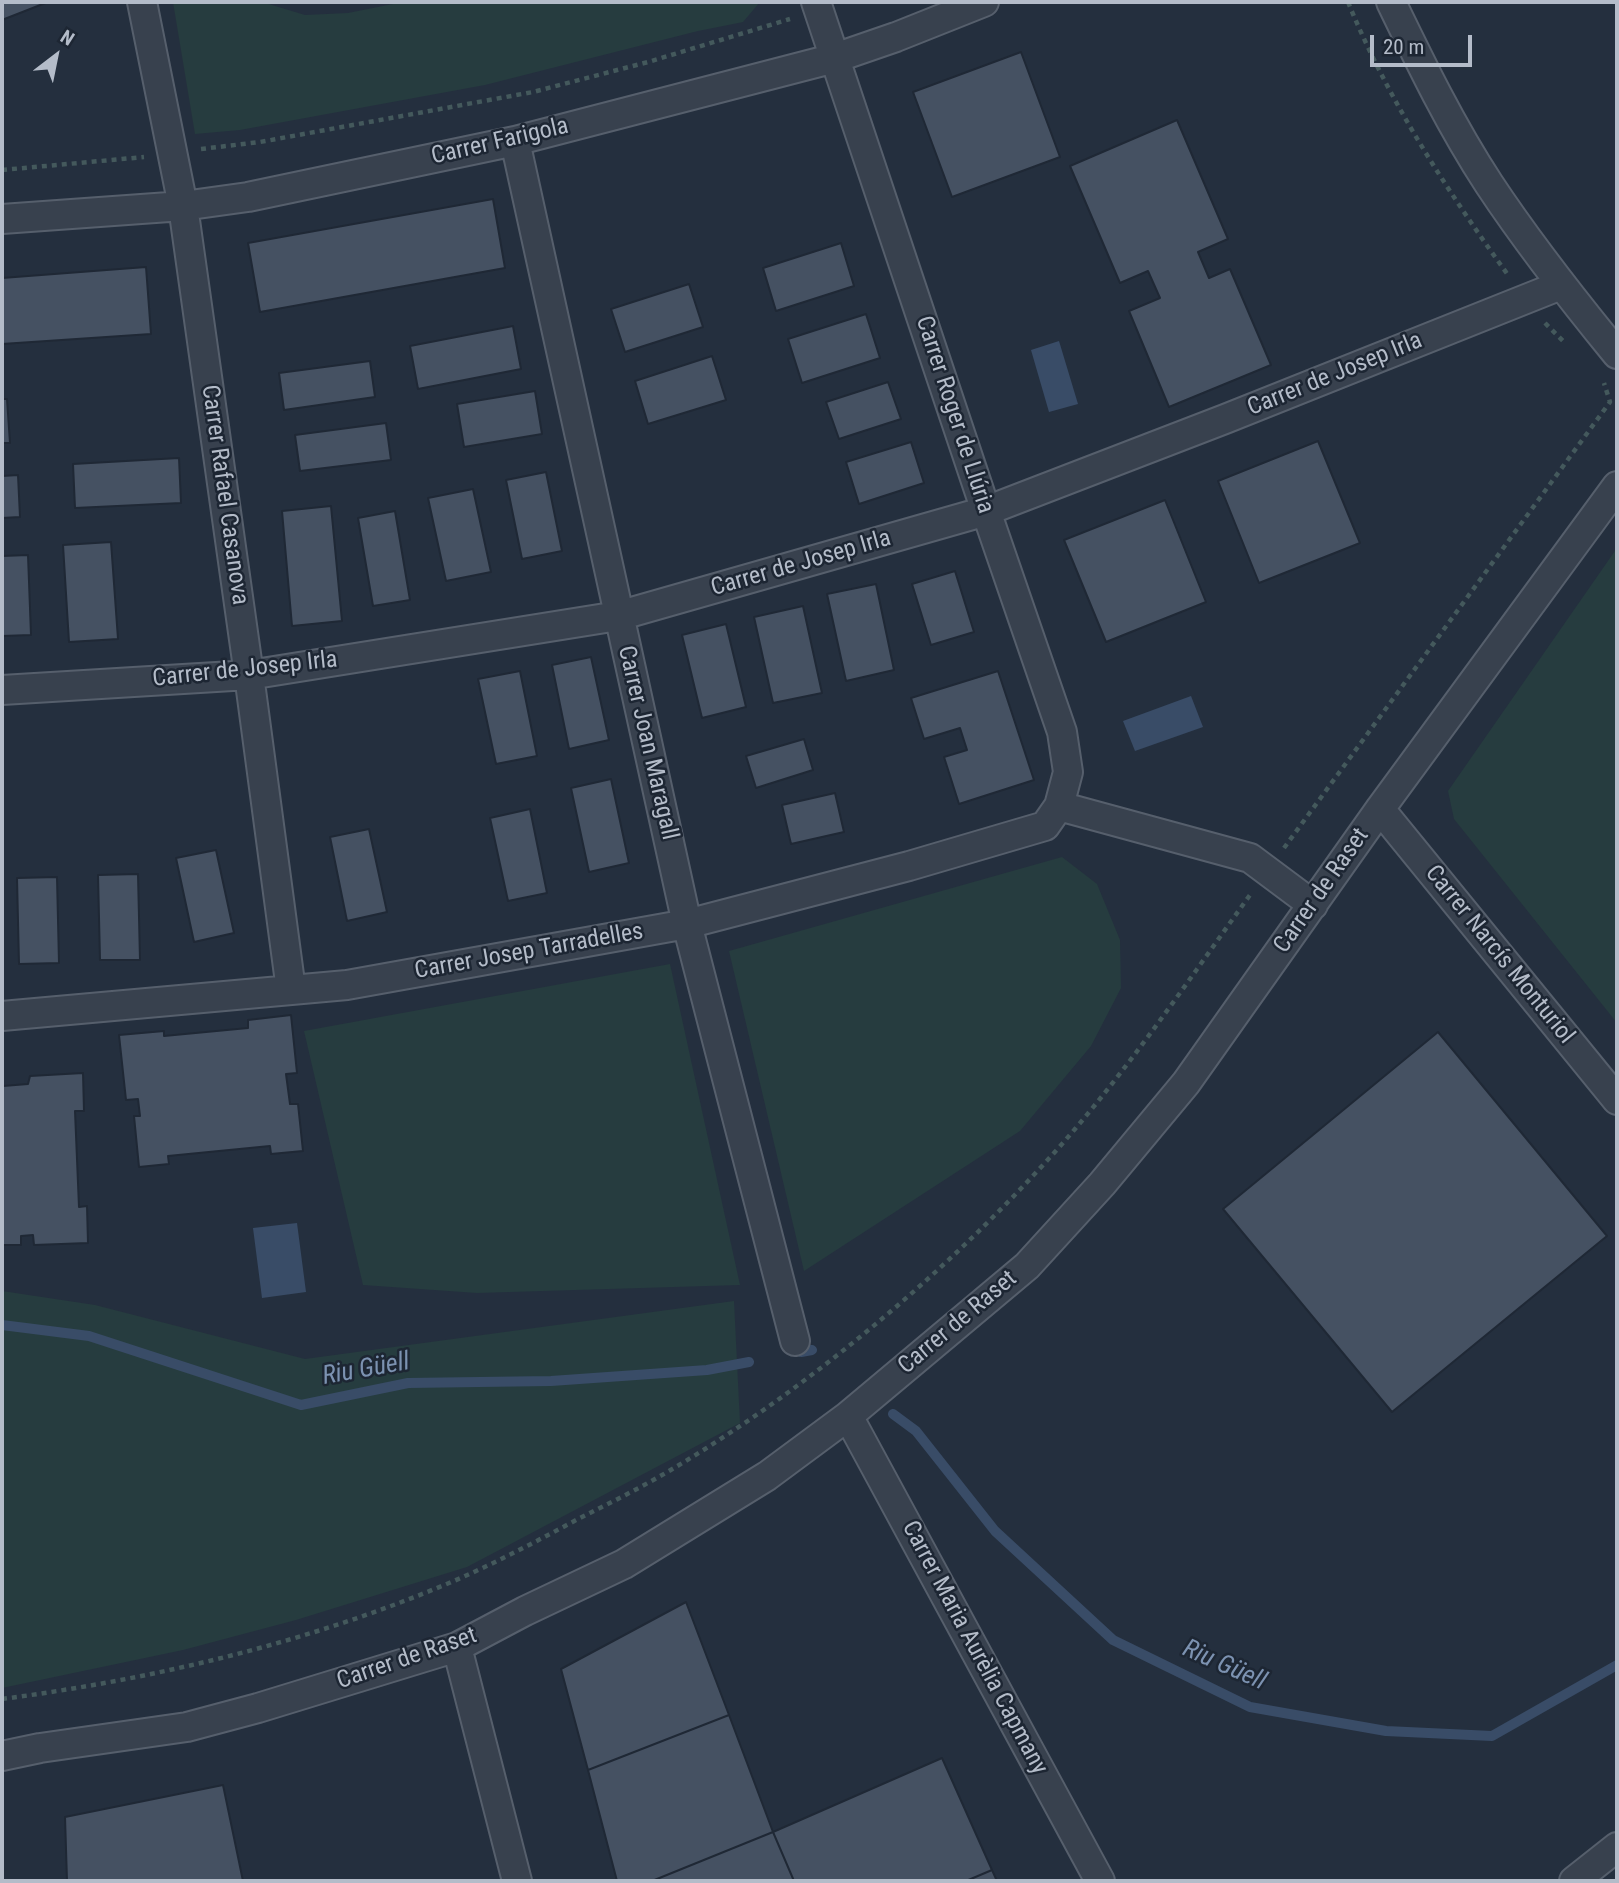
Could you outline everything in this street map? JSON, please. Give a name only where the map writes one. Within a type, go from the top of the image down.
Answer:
[{"type":"street","name":"Carrer Rafael Casanova","points":[[142,2],[183,206],[250,675],[290,990]]},
{"type":"street","name":"Carrer Farigola","points":[[2,219],[183,206],[248,197],[514,141],[835,58],[984,2]]},
{"type":"street","points":[[1391,2],[1453,124],[1489,183],[1561,285],[1617,354]]},
{"type":"street","name":"Carrer Roger de Llúria","points":[[804,10],[835,58],[1062,732],[1068,772],[1052,816]]},
{"type":"street","name":"Carrer Joan Maragall","points":[[514,141],[687,924],[795,1341]]},
{"type":"street","name":"Carrer de Josep Irla","points":[[2,690],[250,675],[618,616],[986,511],[1561,285]]},
{"type":"street","name":"Carrer de Raset","points":[[2,1756],[187,1727],[457,1647],[624,1564],[767,1476],[848,1416],[1027,1266],[1102,1184],[1186,1083],[1380,809],[1617,486]]},
{"type":"street","name":"Carrer Narcís Monturiol","points":[[1380,809],[1617,1100]]},
{"type":"street","points":[[1052,816],[1250,858],[1313,905]]},
{"type":"street","name":"Carrer Josep Tarradelles","points":[[2,1016],[347,985],[687,924],[909,866],[1052,816]]},
{"type":"street","name":"Carrer Maria Aurèlia Capmany","points":[[848,1416],[1100,1881]]},
{"type":"street","points":[[457,1647],[517,1881]]},
{"type":"street","points":[[1574,1881],[1617,1847]]},
{"type":"path","points":[[2,170],[101,162],[260,142],[533,92],[648,62],[804,10]]},
{"type":"path","points":[[2,1699],[163,1673],[341,1623],[447,1584],[511,1555],[668,1472],[806,1378],[881,1319],[990,1219],[1074,1130],[1098,1100],[1139,1048],[1588,432]]},
{"type":"green space","points":[[173,2],[262,2],[305,15],[348,13],[403,2],[760,2],[743,22],[485,85],[240,130],[195,134]]},
{"type":"green space","points":[[1617,548],[1617,1023],[1454,819],[1448,791]]},
{"type":"green space","points":[[1062,857],[1097,884],[1120,940],[1121,988],[1091,1046],[1020,1131],[804,1271],[729,951]]},
{"type":"green space","points":[[670,964],[740,1285],[477,1293],[363,1285],[304,1031]]},
{"type":"green space","points":[[2,1291],[95,1305],[305,1359],[734,1301],[740,1423],[467,1567],[296,1620],[183,1650],[2,1688]]},
{"type":"water","points":[[1059,341],[1078,404],[1049,412],[1031,350]]},
{"type":"water","points":[[1191,696],[1203,727],[1135,751],[1123,721]]},
{"type":"water","points":[[297,1223],[306,1292],[262,1298],[253,1228]]},
{"type":"building","points":[[2,2],[48,2],[2,20]]},
{"type":"building","points":[[1021,52],[1060,157],[952,197],[913,92]]},
{"type":"building","points":[[1177,120],[1228,239],[1198,252],[1209,278],[1230,269],[1271,365],[1169,407],[1129,311],[1160,298],[1148,271],[1120,283],[1070,166]]},
{"type":"building","points":[[493,199],[505,268],[260,312],[248,243]]},
{"type":"building","points":[[841,243],[854,286],[776,311],[763,268]]},
{"type":"building","points":[[146,267],[151,334],[2,344],[2,278]]},
{"type":"building","points":[[689,284],[703,327],[625,352],[611,309]]},
{"type":"building","points":[[866,314],[880,358],[802,383],[788,339]]},
{"type":"building","points":[[513,326],[521,369],[418,389],[410,346]]},
{"type":"building","points":[[712,356],[726,400],[648,424],[635,381]]},
{"type":"building","points":[[370,361],[375,397],[284,410],[279,373]]},
{"type":"building","points":[[888,382],[901,419],[839,439],[826,402]]},
{"type":"building","points":[[535,391],[542,434],[464,447],[457,404]]},
{"type":"building","points":[[2,399],[7,399],[10,443],[2,443]]},
{"type":"building","points":[[386,423],[391,460],[300,471],[295,435]]},
{"type":"building","points":[[1318,441],[1360,543],[1259,583],[1218,481]]},
{"type":"building","points":[[911,442],[924,483],[859,504],[846,462]]},
{"type":"building","points":[[179,458],[181,503],[75,508],[73,464]]},
{"type":"building","points":[[546,472],[562,551],[522,559],[506,480]]},
{"type":"building","points":[[18,475],[20,517],[2,518],[2,476]]},
{"type":"building","points":[[473,489],[491,572],[446,581],[428,498]]},
{"type":"building","points":[[1165,500],[1206,602],[1106,642],[1064,540]]},
{"type":"building","points":[[331,506],[342,621],[292,626],[282,511]]},
{"type":"building","points":[[395,511],[410,600],[373,606],[358,518]]},
{"type":"building","points":[[111,542],[118,639],[69,642],[63,545]]},
{"type":"building","points":[[28,555],[31,635],[2,636],[2,556]]},
{"type":"building","points":[[955,571],[974,632],[931,645],[912,584]]},
{"type":"building","points":[[876,584],[894,670],[846,681],[827,594]]},
{"type":"building","points":[[803,606],[822,693],[773,703],[754,617]]},
{"type":"building","points":[[726,624],[746,707],[702,718],[682,635]]},
{"type":"building","points":[[591,657],[609,740],[569,749],[552,665]]},
{"type":"building","points":[[520,671],[537,756],[496,764],[478,679]]},
{"type":"building","points":[[998,671],[1034,780],[959,804],[944,757],[967,750],[960,728],[924,739],[911,698]]},
{"type":"building","points":[[804,739],[813,770],[756,788],[746,756]]},
{"type":"building","points":[[611,779],[629,863],[589,872],[571,788]]},
{"type":"building","points":[[835,793],[844,832],[791,844],[782,805]]},
{"type":"building","points":[[530,809],[547,893],[508,901],[490,818]]},
{"type":"building","points":[[369,829],[387,912],[347,921],[330,837]]},
{"type":"building","points":[[216,850],[234,933],[194,942],[176,858]]},
{"type":"building","points":[[138,874],[140,960],[100,960],[98,875]]},
{"type":"building","points":[[57,877],[59,963],[19,964],[17,878]]},
{"type":"building","points":[[291,1015],[297,1073],[286,1074],[290,1104],[298,1104],[303,1151],[271,1154],[270,1146],[168,1156],[169,1164],[139,1167],[134,1116],[140,1116],[138,1099],[126,1100],[119,1035],[164,1031],[164,1036],[248,1028],[248,1020]]},
{"type":"building","points":[[1438,1032],[1607,1236],[1392,1412],[1223,1209]]},
{"type":"building","points":[[83,1073],[84,1111],[75,1111],[79,1207],[87,1206],[88,1243],[34,1245],[33,1235],[21,1236],[21,1245],[2,1245],[2,1076],[3,1086],[28,1084],[30,1076]]},
{"type":"building","points":[[686,1602],[729,1715],[588,1770],[561,1669]]},
{"type":"building","points":[[729,1715],[773,1832],[652,1881],[617,1881],[588,1770]]},
{"type":"building","points":[[942,1758],[992,1870],[966,1881],[794,1881],[773,1832]]},
{"type":"building","points":[[223,1785],[243,1881],[67,1881],[65,1817]]},
{"type":"building","points":[[773,1832],[794,1881],[652,1881]]},
{"type":"building","points":[[992,1870],[997,1881],[966,1881]]},
{"type":"waterway","name":"Riu Güell","points":[[2,1325],[89,1336],[301,1405],[408,1383],[551,1381],[707,1370],[749,1362]]},
{"type":"waterway","name":"Riu Güell","points":[[801,1352],[812,1350]]},
{"type":"waterway","name":"Riu Güell","points":[[893,1414],[916,1431],[995,1531],[1113,1640],[1250,1707],[1386,1731],[1492,1736],[1617,1665]]}]
